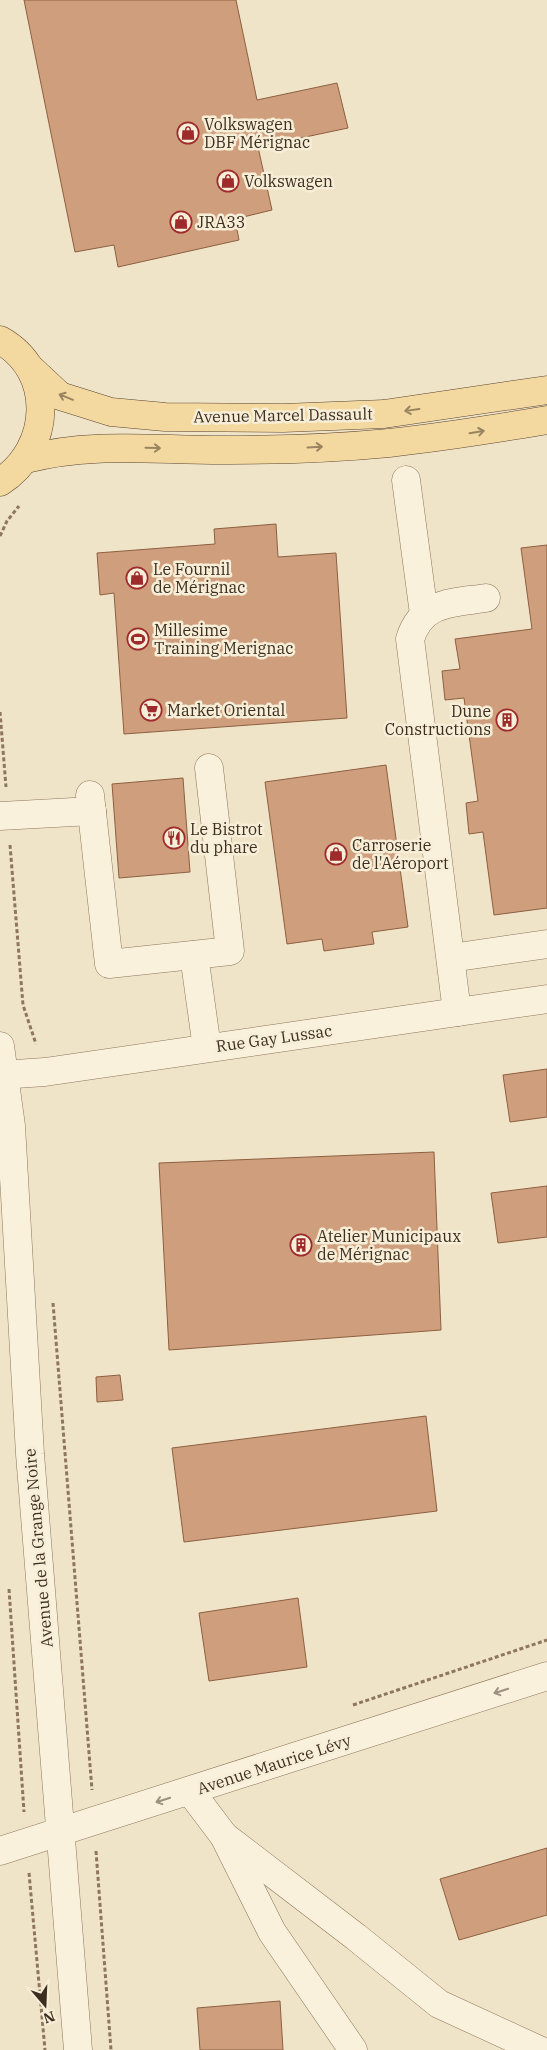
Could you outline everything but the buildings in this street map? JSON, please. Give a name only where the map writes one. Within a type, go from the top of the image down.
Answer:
[{"type":"main road","points":[[0,483],[26,459],[37,438],[41,414],[39,391],[30,368],[4,339]]},
{"type":"main road","name":"Avenue Marcel Dassault","points":[[30,368],[60,396],[111,412],[165,417],[283,418],[384,414],[547,390]]},
{"type":"main road","name":"Avenue Marcel Dassault","points":[[26,459],[54,452],[104,447],[229,450],[387,443],[461,435],[547,420]]},
{"type":"street","points":[[406,480],[424,614]]},
{"type":"street","points":[[457,1012],[410,653],[410,639],[414,626],[424,614],[442,604],[486,598]]},
{"type":"street","points":[[4,816],[91,803],[109,964],[230,951],[209,768]]},
{"type":"street","points":[[451,958],[547,944]]},
{"type":"street","points":[[194,955],[207,1048]]},
{"type":"street","name":"Rue Gay Lussac","points":[[1,1074],[45,1072],[547,999]]},
{"type":"street","name":"Avenue de la Grange Noire","points":[[0,1046],[1,1074],[10,1126],[30,1454],[78,2050]]},
{"type":"street","name":"Avenue Maurice Lévy","points":[[0,1851],[547,1676]]},
{"type":"street","points":[[190,1791],[224,1836],[272,1932],[353,2050]]},
{"type":"street","points":[[224,1836],[356,1937],[438,2004],[539,2050]]},
{"type":"path","points":[[0,712],[4,816],[23,1005],[45,1072]]},
{"type":"path","points":[[52,1294],[111,2050]]},
{"type":"path","points":[[9,1588],[27,1843],[45,2050]]},
{"type":"place","name":"Volkswagen DBF Mérignac","points":[[188,133]]},
{"type":"place","name":"Volkswagen","points":[[228,181]]},
{"type":"place","name":"JRA33","points":[[181,222]]},
{"type":"place","name":"Le Fournil de Mérignac","points":[[137,578]]},
{"type":"place","name":"Millesime Training Merignac","points":[[138,639]]},
{"type":"place","name":"Market Oriental","points":[[151,710]]},
{"type":"place","name":"Dune Constructions","points":[[507,720]]},
{"type":"place","name":"Le Bistrot du phare","points":[[174,838]]},
{"type":"place","name":"Carroserie de l'Aéroport","points":[[336,854]]},
{"type":"place","name":"Atelier Municipaux de Mérignac","points":[[301,1245]]}]
